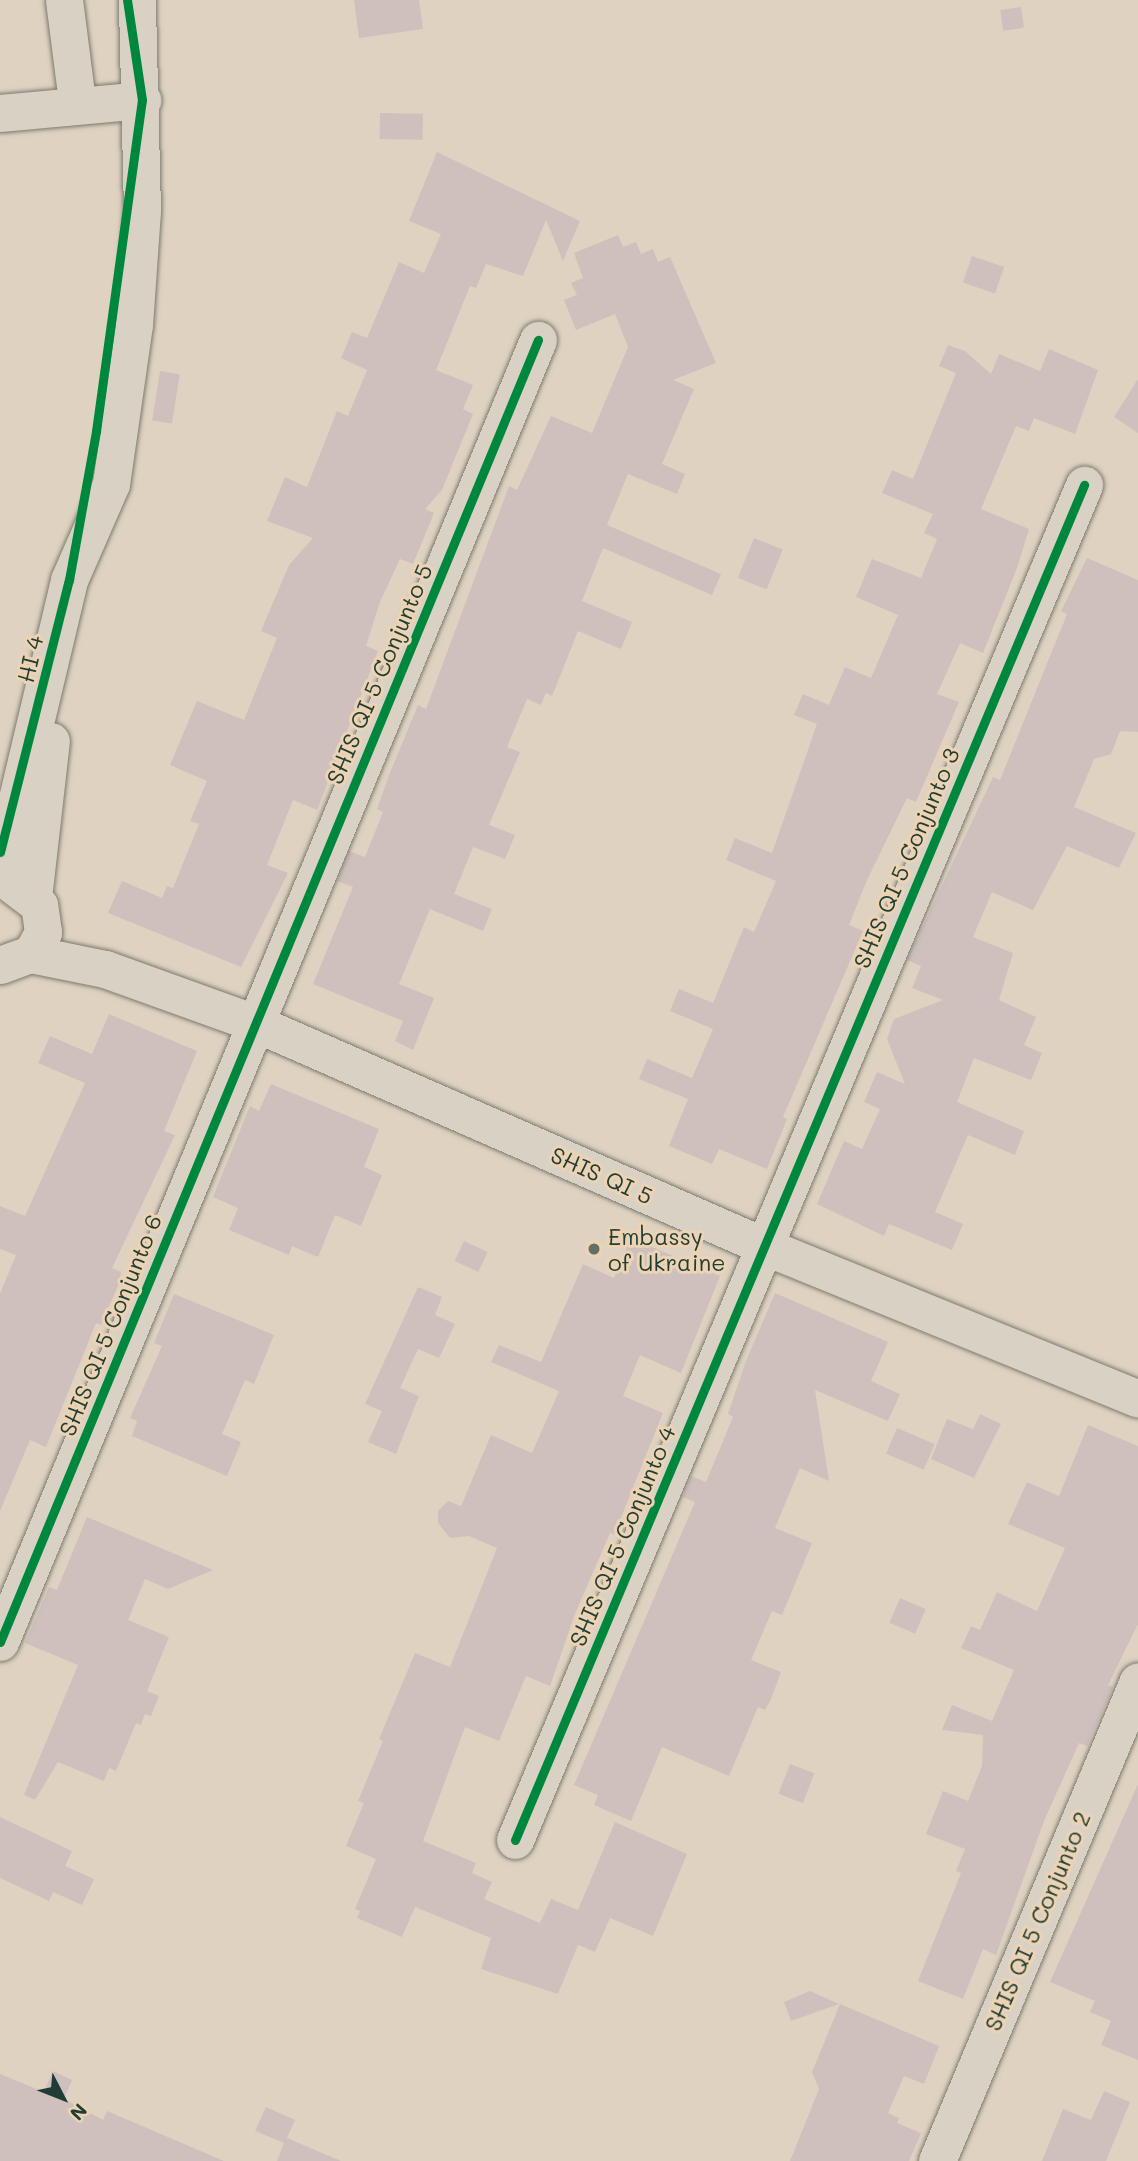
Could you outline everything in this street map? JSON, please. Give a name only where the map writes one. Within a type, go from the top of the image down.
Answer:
[{"type":"street","points":[[64,0],[77,102]]},
{"type":"street","name":"HI 4","points":[[0,870],[69,580],[111,484],[134,325],[142,100],[137,0]]},
{"type":"street","points":[[0,113],[77,102],[142,100]]},
{"type":"street","name":"SHIS QI 5 Conjunto 5","points":[[255,1023],[538,340]]},
{"type":"street","name":"SHIS QI 5 Conjunto 3","points":[[764,1246],[1084,485]]},
{"type":"street","name":"HI 4","points":[[16,938],[69,580]]},
{"type":"street","name":"SHIS QI 5","points":[[16,938],[255,1023],[764,1246],[1138,1399]]},
{"type":"street","name":"SHIS QI 5 Conjunto 6","points":[[0,1642],[255,1023]]},
{"type":"street","name":"SHIS QI 5 Conjunto 4","points":[[515,1840],[764,1246]]},
{"type":"street","name":"SHIS QI 5 Conjunto 2","points":[[937,2161],[1138,1681]]},
{"type":"building","points":[[354,0],[419,0],[423,29],[359,38]]},
{"type":"building","points":[[1021,7],[1024,28],[1003,31],[1000,10]]},
{"type":"building","points":[[380,113],[423,114],[423,140],[380,139]]},
{"type":"building","points":[[437,152],[580,221],[563,261],[546,220],[523,276],[486,264],[476,288],[470,286],[436,370],[473,385],[463,409],[473,414],[442,490],[425,509],[434,513],[413,564],[400,559],[380,602],[366,646],[378,651],[317,810],[293,800],[267,865],[288,873],[241,967],[108,913],[122,881],[162,898],[167,886],[173,888],[199,824],[190,821],[207,781],[170,765],[197,701],[244,720],[277,638],[261,631],[289,565],[313,538],[267,521],[285,477],[307,487],[337,411],[348,416],[367,370],[341,358],[352,332],[367,338],[399,262],[424,273],[441,234],[409,221]]},
{"type":"building","points":[[618,235],[623,247],[636,242],[641,254],[653,249],[658,262],[670,257],[716,363],[673,380],[694,389],[662,464],[685,474],[677,494],[628,474],[607,525],[721,574],[712,595],[603,548],[582,601],[632,622],[621,649],[578,631],[552,696],[546,693],[541,705],[527,699],[507,747],[520,752],[489,825],[515,835],[505,859],[473,847],[454,894],[492,909],[483,931],[430,909],[399,984],[434,998],[413,1050],[395,1041],[403,1021],[313,984],[353,887],[337,881],[349,851],[365,857],[383,812],[377,809],[389,775],[418,705],[426,709],[509,486],[517,490],[551,416],[592,433],[628,347],[615,314],[576,330],[564,300],[577,295],[571,283],[583,278],[574,253]]},
{"type":"building","points":[[972,256],[1004,267],[995,294],[963,282]]},
{"type":"building","points":[[948,345],[965,351],[991,374],[999,354],[1040,371],[1049,349],[1098,370],[1075,434],[1034,418],[1029,431],[1016,426],[981,509],[1029,529],[1017,568],[983,653],[960,643],[937,694],[959,702],[916,802],[907,798],[867,880],[849,925],[863,931],[783,1117],[787,1119],[767,1169],[719,1149],[712,1164],[669,1146],[688,1099],[639,1079],[647,1059],[692,1078],[713,1029],[670,1011],[679,989],[713,1003],[744,927],[754,932],[776,881],[726,860],[735,838],[772,853],[817,724],[794,715],[803,694],[829,705],[845,667],[871,678],[898,615],[856,597],[872,559],[921,578],[937,539],[924,533],[933,514],[882,493],[892,470],[913,479],[956,373],[939,366]]},
{"type":"building","points":[[160,371],[180,374],[172,424],[152,420]]},
{"type":"building","points":[[1138,379],[1138,433],[1114,417]]},
{"type":"building","points":[[754,538],[783,550],[767,589],[738,578]]},
{"type":"building","points":[[1087,558],[1138,580],[1138,732],[1120,731],[1111,754],[1094,759],[1074,807],[1136,833],[1119,868],[1067,846],[1033,910],[992,892],[973,937],[1013,953],[999,1000],[1036,1017],[1024,1045],[1042,1053],[1031,1080],[974,1058],[957,1102],[1024,1131],[1015,1155],[968,1135],[935,1212],[963,1224],[952,1250],[889,1224],[884,1236],[817,1204],[844,1141],[862,1149],[880,1109],[864,1102],[877,1072],[905,1084],[887,1039],[894,1019],[943,1000],[912,988],[921,966],[907,960],[993,777],[1000,780],[1067,614],[1061,611]]},
{"type":"building","points":[[109,1014],[197,1051],[164,1131],[175,1135],[112,1268],[121,1272],[120,1281],[101,1325],[96,1323],[46,1447],[30,1440],[0,1511],[0,1294],[16,1255],[0,1249],[0,1206],[25,1216],[85,1083],[38,1063],[50,1036],[92,1054]]},
{"type":"building","points":[[271,1084],[379,1129],[364,1167],[382,1175],[361,1226],[335,1215],[318,1257],[292,1246],[289,1255],[229,1230],[238,1208],[213,1197],[250,1106],[259,1111]]},
{"type":"building","points":[[631,1238],[720,1276],[681,1373],[640,1355],[623,1396],[663,1413],[614,1535],[610,1533],[575,1614],[550,1686],[526,1676],[499,1741],[465,1727],[423,1841],[476,1863],[472,1873],[492,1882],[484,1899],[540,1923],[551,1899],[578,1910],[615,1822],[687,1854],[653,1936],[610,1918],[595,1952],[578,1945],[558,1994],[481,1969],[491,1938],[415,1907],[402,1937],[357,1918],[360,1911],[355,1909],[376,1859],[346,1846],[364,1803],[358,1801],[383,1741],[379,1739],[415,1653],[450,1667],[497,1548],[469,1536],[450,1538],[438,1523],[438,1511],[448,1501],[461,1506],[491,1435],[532,1453],[559,1391],[491,1362],[499,1345],[541,1362],[583,1264],[614,1278]]},
{"type":"building","points":[[464,1241],[488,1252],[478,1272],[455,1261]]},
{"type":"building","points":[[418,1287],[442,1297],[435,1315],[455,1324],[439,1358],[418,1349],[400,1388],[419,1396],[396,1454],[368,1442],[382,1411],[365,1404]]},
{"type":"building","points":[[775,1293],[888,1342],[871,1381],[900,1394],[888,1421],[815,1390],[829,1481],[800,1468],[775,1528],[812,1543],[782,1615],[772,1611],[751,1660],[781,1672],[771,1699],[765,1710],[758,1707],[729,1776],[662,1747],[631,1821],[594,1805],[598,1795],[574,1785],[695,1502],[683,1497],[691,1476],[706,1482],[733,1417],[728,1414],[746,1361]]},
{"type":"building","points":[[174,1294],[274,1335],[254,1384],[245,1380],[222,1434],[241,1442],[227,1476],[132,1436],[137,1421],[130,1418],[162,1346],[154,1343]]},
{"type":"building","points":[[980,1414],[1001,1424],[974,1478],[931,1459],[947,1419],[973,1429]]},
{"type":"building","points":[[1088,1425],[1138,1446],[1138,1624],[1108,1685],[1113,1687],[1087,1746],[1079,1743],[1044,1821],[996,1955],[983,1949],[963,1999],[918,1981],[961,1873],[956,1871],[965,1849],[926,1834],[943,1791],[968,1801],[982,1766],[983,1735],[942,1730],[952,1705],[992,1721],[1014,1670],[961,1648],[971,1626],[980,1630],[997,1592],[1037,1611],[1065,1548],[1008,1524],[1027,1482],[1059,1496]]},
{"type":"building","points":[[897,1428],[935,1444],[924,1470],[886,1454]]},
{"type":"building","points":[[87,1517],[213,1570],[168,1589],[145,1579],[128,1620],[169,1637],[147,1691],[159,1696],[151,1716],[145,1714],[141,1725],[136,1723],[116,1771],[109,1768],[104,1781],[58,1762],[35,1800],[24,1795],[78,1665],[25,1643],[49,1587],[57,1590]]},
{"type":"building","points":[[900,1598],[926,1609],[915,1634],[889,1623]]},
{"type":"building","points":[[790,1764],[814,1773],[803,1803],[779,1794]]},
{"type":"building","points":[[1138,1784],[1138,2060],[1101,2045],[1111,2021],[1090,2012],[1095,2001],[1050,1982]]},
{"type":"building","points":[[0,1817],[72,1851],[65,1866],[94,1879],[82,1905],[53,1892],[49,1901],[0,1878]]},
{"type":"building","points":[[810,1991],[839,2004],[791,2021],[784,2002]]},
{"type":"building","points":[[840,2004],[939,2046],[924,2084],[904,2076],[888,2113],[899,2118],[897,2123],[921,2133],[909,2161],[790,2161],[819,2089],[812,2072]]},
{"type":"building","points":[[53,2071],[72,2080],[64,2099],[103,2120],[107,2111],[224,2161],[0,2161],[0,2074],[44,2092]]},
{"type":"building","points":[[1104,2091],[1130,2102],[1106,2161],[1042,2161],[1063,2109],[1091,2120]]},
{"type":"building","points":[[266,2107],[295,2120],[287,2138],[341,2161],[277,2161],[284,2143],[255,2131]]},
{"type":"cycle path","points":[[0,852],[69,580],[96,431],[142,100],[127,0]]},
{"type":"cycle path","points":[[0,1642],[538,340]]},
{"type":"cycle path","points":[[515,1840],[1084,485]]},
{"type":"place","name":"Embassy of Ukraine","points":[[594,1249]]}]
